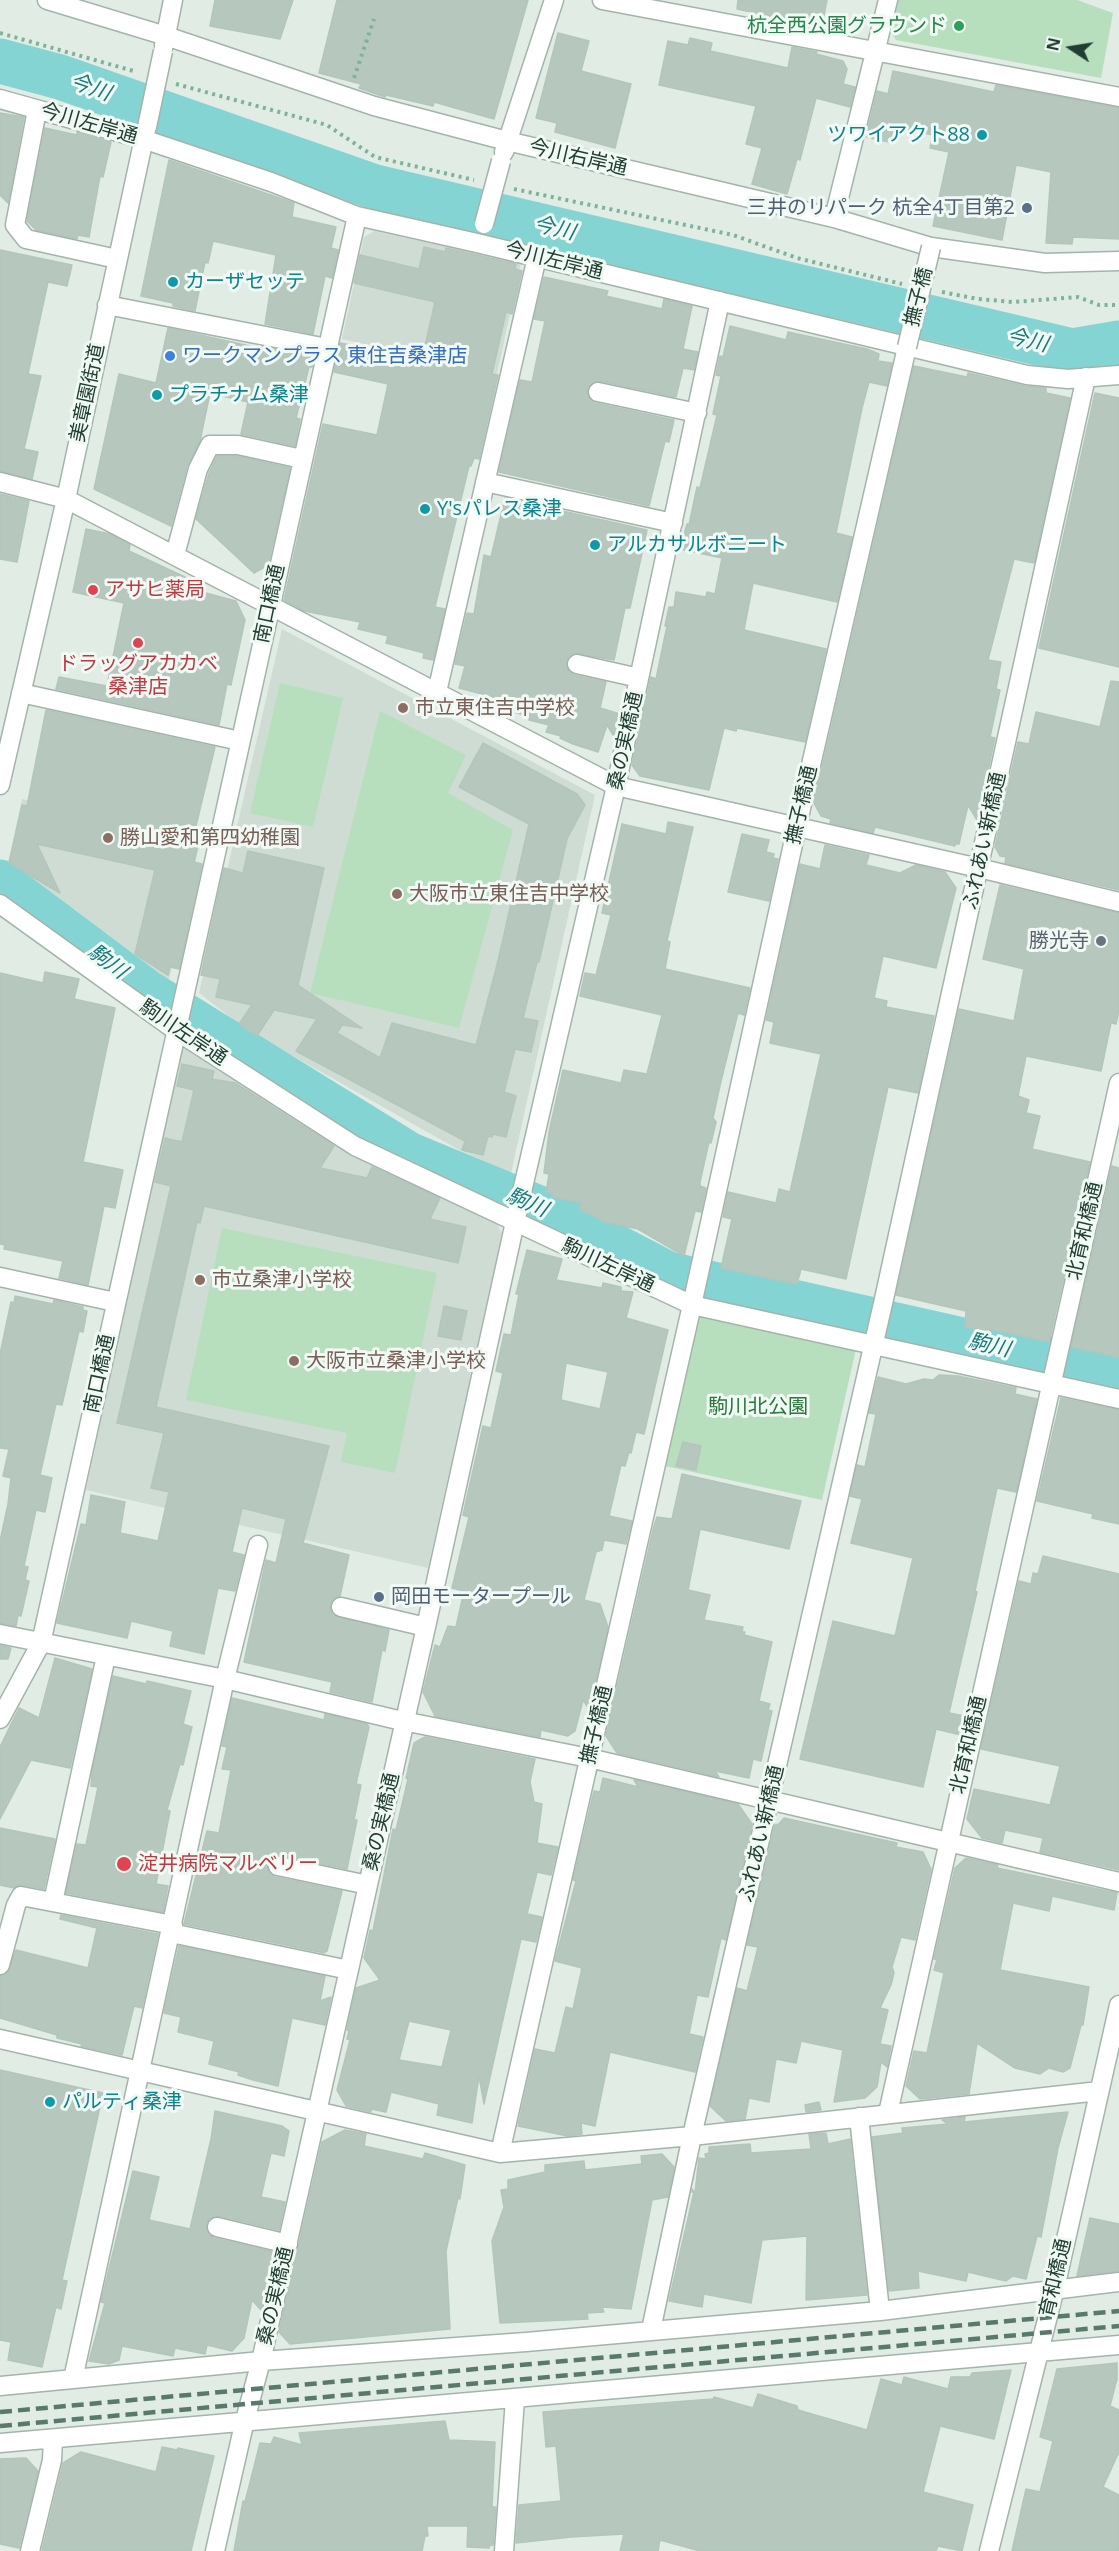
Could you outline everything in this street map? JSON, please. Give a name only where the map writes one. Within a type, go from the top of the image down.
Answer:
[{"type":"street","name":"今川右岸通","points":[[47,0],[165,43],[348,97],[507,141],[834,218],[931,247],[1045,263],[1119,261]]},
{"type":"street","name":"美章園街道","points":[[0,785],[66,499],[173,0]]},
{"type":"street","points":[[477,243],[507,141],[554,0]]},
{"type":"street","points":[[602,0],[1119,97]]},
{"type":"street","points":[[834,218],[888,0]]},
{"type":"street","name":"今川左岸通","points":[[0,99],[38,110],[145,133],[357,216],[1027,375],[1068,379],[1119,375]]},
{"type":"street","points":[[38,110],[15,225],[26,239],[117,259]]},
{"type":"street","name":"南口橋通","points":[[0,1719],[41,1643],[183,992],[189,983],[270,604],[357,216]]},
{"type":"street","name":"撫子橋","points":[[907,347],[931,247]]},
{"type":"street","points":[[437,692],[537,257]]},
{"type":"street","name":"桑の実橋通","points":[[214,2551],[288,2244],[524,1180],[616,786],[720,301]]},
{"type":"street","points":[[107,305],[327,348]]},
{"type":"street","name":"撫子橋通","points":[[500,2153],[693,1301],[797,826],[907,347]]},
{"type":"street","name":"ふれあい新橋通","points":[[651,2330],[692,2136],[882,1305],[1086,377]]},
{"type":"street","points":[[598,392],[697,412]]},
{"type":"street","points":[[175,555],[198,469],[210,445],[238,445],[302,459]]},
{"type":"street","points":[[0,482],[66,499],[616,786],[1119,902]]},
{"type":"street","points":[[485,482],[673,523]]},
{"type":"street","points":[[576,664],[639,678]]},
{"type":"street","points":[[21,693],[240,741]]},
{"type":"street","name":"駒川左岸通","points":[[0,904],[355,1146],[693,1301],[1052,1380],[1119,1399]]},
{"type":"street","name":"北育和橋通","points":[[888,2113],[1119,1083]]},
{"type":"street","points":[[0,1277],[115,1302]]},
{"type":"street","points":[[73,2379],[225,1678],[258,1545]]},
{"type":"street","points":[[341,1607],[426,1627]]},
{"type":"street","points":[[0,1634],[225,1678],[405,1721],[589,1758],[1119,1882]]},
{"type":"street","points":[[53,1902],[106,1656]]},
{"type":"street","points":[[278,1866],[368,1885]]},
{"type":"street","points":[[0,1965],[16,1905],[21,1896],[349,1970]]},
{"type":"street","name":"育和橋通","points":[[989,2551],[1055,2288],[1119,2005]]},
{"type":"street","points":[[0,2039],[500,2153],[692,2136],[1099,2091]]},
{"type":"street","points":[[859,2117],[880,2311]]},
{"type":"street","points":[[217,2227],[288,2244]]},
{"type":"street","points":[[0,2386],[261,2361],[880,2311],[1119,2282]]},
{"type":"street","points":[[0,2443],[1119,2345]]},
{"type":"street","points":[[504,2551],[515,2399]]},
{"type":"street","points":[[30,2551],[52,2460],[53,2439]]},
{"type":"path","points":[[348,97],[374,20]]},
{"type":"path","points":[[0,33],[139,73]]},
{"type":"path","points":[[172,83],[327,125],[375,157],[484,182]]},
{"type":"path","points":[[506,188],[723,233],[797,258],[911,286]]},
{"type":"path","points":[[933,290],[978,299],[1013,302],[1078,297],[1099,305],[1119,305]]},
{"type":"shaded area","points":[[374,231],[521,263],[494,388],[414,371],[417,356],[342,339],[364,237]]},
{"type":"shaded area","name":"大阪市立東住吉中学校","points":[[282,629],[595,795],[511,1173],[459,1150],[247,1030],[199,993]]},
{"type":"shaded area","points":[[22,799],[132,823],[134,814],[203,829],[168,984],[8,863]]},
{"type":"shaded area","name":"大阪市立桑津小学校","points":[[182,1046],[362,1156],[495,1220],[502,1233],[428,1568],[86,1490]]},
{"type":"green space","points":[[897,0],[1077,0],[1113,13],[1101,78],[896,40],[890,31]]},
{"type":"green space","points":[[280,683],[343,698],[313,827],[250,813]]},
{"type":"green space","points":[[380,711],[466,755],[448,793],[513,830],[459,1028],[310,993]]},
{"type":"green space","points":[[222,1228],[437,1273],[395,1473],[341,1462],[347,1433],[186,1400]]},
{"type":"green space","name":"駒川北公園","points":[[699,1316],[856,1349],[822,1500],[665,1466]]},
{"type":"building","points":[[215,0],[293,0],[280,39],[210,26]]},
{"type":"building","points":[[337,0],[528,0],[494,119],[434,102],[433,106],[386,95],[385,97],[359,88],[361,84],[319,73]]},
{"type":"building","points":[[738,0],[827,0],[821,30],[797,25],[798,22],[737,9]]},
{"type":"building","points":[[558,33],[589,41],[581,71],[631,84],[615,148],[555,132],[557,123],[536,118]]},
{"type":"building","points":[[690,38],[712,43],[710,51],[788,68],[792,47],[843,61],[847,69],[843,84],[855,87],[850,107],[816,98],[800,160],[797,159],[787,194],[752,184],[762,148],[746,144],[756,106],[659,85],[668,41],[688,45]]},
{"type":"building","points":[[893,71],[994,92],[996,85],[1119,108],[1119,239],[1073,237],[1072,244],[1046,243],[1051,172],[1016,165],[1002,240],[933,226],[949,152],[930,148],[933,135],[896,127],[893,143],[866,137],[877,91],[888,94]]},
{"type":"building","points":[[0,113],[24,117],[8,203],[0,195]]},
{"type":"building","points":[[45,128],[77,135],[77,132],[111,142],[103,177],[100,176],[89,237],[78,235],[77,239],[36,230],[27,221]]},
{"type":"building","points":[[169,160],[294,203],[292,217],[336,227],[331,248],[338,250],[332,278],[325,276],[313,334],[265,324],[276,255],[213,241],[208,263],[205,262],[195,311],[173,306],[173,303],[141,296]]},
{"type":"building","points":[[424,247],[445,252],[446,248],[516,264],[515,269],[522,271],[512,314],[506,312],[492,374],[498,375],[479,459],[474,458],[469,466],[435,607],[445,609],[433,660],[423,658],[424,653],[386,643],[388,636],[358,629],[360,622],[304,611],[284,600],[323,424],[377,435],[388,384],[334,372],[340,343],[422,359],[435,302],[354,283],[360,255],[419,269]]},
{"type":"building","points":[[0,250],[72,265],[67,286],[48,282],[28,374],[41,376],[24,449],[38,452],[32,479],[0,471]]},
{"type":"building","points":[[544,277],[608,291],[606,296],[662,309],[664,299],[692,306],[683,349],[698,352],[694,370],[683,368],[676,397],[600,381],[594,382],[587,389],[588,396],[595,403],[674,420],[669,442],[665,441],[649,506],[499,472],[520,380],[532,382],[545,321],[534,319]]},
{"type":"building","points":[[730,326],[786,340],[788,332],[867,349],[879,354],[878,361],[892,363],[887,386],[869,382],[862,408],[836,533],[852,537],[837,602],[753,583],[744,630],[826,649],[805,742],[737,728],[736,731],[724,728],[709,790],[640,776],[632,765],[651,677],[656,679],[669,607],[674,607],[676,592],[706,597],[707,592],[715,594],[722,558],[680,549],[687,524],[689,525],[697,487],[700,488],[717,415],[713,414],[721,376],[716,375]]},
{"type":"building","points":[[168,328],[259,348],[260,346],[314,357],[312,367],[309,367],[296,418],[300,419],[295,446],[241,434],[248,402],[210,393],[200,441],[187,466],[171,526],[94,489],[119,374],[156,383]]},
{"type":"building","points":[[914,366],[967,377],[968,373],[1025,386],[1046,388],[1046,393],[1070,398],[1034,563],[1014,559],[988,660],[1001,662],[996,689],[1000,690],[990,737],[995,738],[977,820],[968,805],[959,844],[955,846],[875,827],[873,833],[830,823],[831,819],[821,816],[814,803]]},
{"type":"building","points":[[1095,393],[1119,398],[1119,667],[1039,648]]},
{"type":"building","points":[[217,456],[237,456],[290,468],[268,565],[254,573],[196,519],[209,473]]},
{"type":"building","points":[[0,494],[29,501],[17,562],[0,559]]},
{"type":"building","points":[[505,498],[647,530],[630,608],[625,608],[614,660],[574,653],[568,657],[566,662],[567,668],[574,675],[606,682],[600,708],[620,714],[615,738],[607,725],[598,752],[546,732],[549,725],[529,720],[530,716],[512,712],[513,708],[496,704],[497,698],[459,688],[465,666],[455,664],[467,613],[474,614],[484,555],[491,557]]},
{"type":"building","points":[[86,529],[110,534],[130,545],[129,551],[185,577],[183,587],[236,601],[245,620],[231,685],[227,684],[219,725],[56,689],[59,677],[107,686],[124,603],[73,592]]},
{"type":"building","points":[[1111,681],[1119,682],[1119,890],[1005,863],[1006,857],[1000,856],[995,847],[1018,742],[1029,744],[1036,712],[1100,727]]},
{"type":"building","points":[[46,710],[215,747],[195,830],[201,831],[194,862],[202,864],[179,969],[170,967],[168,975],[135,954],[155,870],[37,844],[60,893],[9,863],[22,805],[27,806]]},
{"type":"building","points":[[483,743],[577,794],[585,805],[567,839],[539,962],[537,962],[523,1018],[538,1021],[531,1052],[515,1049],[504,1092],[516,1096],[506,1137],[493,1134],[492,1137],[488,1136],[483,1155],[462,1150],[465,1141],[296,1051],[317,1019],[274,1010],[257,1036],[239,1024],[252,1005],[216,997],[220,979],[201,975],[224,868],[243,873],[248,851],[324,868],[298,985],[362,1028],[342,1025],[337,1033],[380,1058],[392,1023],[476,1045],[498,961],[529,824],[459,787]]},
{"type":"building","points":[[668,822],[693,827],[667,941],[670,942],[665,969],[750,988],[744,1015],[738,1013],[721,1081],[713,1118],[716,1122],[700,1182],[700,1186],[706,1188],[701,1212],[695,1211],[684,1256],[638,1229],[600,1221],[579,1209],[582,1203],[552,1197],[552,1193],[546,1192],[549,1174],[544,1173],[549,1132],[563,1070],[621,1083],[624,1070],[647,1074],[662,1015],[580,996],[585,973],[596,975],[611,915],[602,913],[622,824],[666,834]]},
{"type":"building","points":[[742,834],[769,840],[766,852],[774,854],[773,858],[778,859],[769,901],[728,892]]},
{"type":"building","points":[[825,845],[869,855],[866,865],[900,873],[916,865],[945,872],[956,888],[936,968],[883,956],[874,998],[887,1001],[886,1007],[934,1016],[918,1093],[888,1087],[846,1279],[801,1269],[797,1284],[721,1268],[732,1219],[723,1217],[728,1192],[776,1203],[779,1189],[790,1192],[821,1054],[770,1043],[774,1022],[766,1020],[800,864],[820,869]]},
{"type":"building","points":[[1000,885],[1119,913],[1119,1011],[1116,1024],[1111,1023],[1101,1071],[1026,1056],[1018,1096],[1029,1100],[1026,1113],[1040,1116],[1032,1149],[1090,1162],[1049,1342],[990,1329],[990,1332],[965,1327],[966,1311],[896,1295],[959,1009],[1014,1021],[1024,969],[983,959]]},
{"type":"building","points":[[45,972],[79,979],[74,999],[115,1008],[83,1162],[123,1170],[115,1208],[104,1206],[88,1285],[59,1278],[63,1261],[4,1249],[5,1245],[0,1244],[0,973],[43,983]]},
{"type":"building","points":[[182,1064],[214,1071],[212,1079],[235,1083],[334,1146],[320,1168],[367,1178],[372,1167],[440,1198],[430,1219],[466,1227],[458,1263],[204,1206],[200,1223],[197,1222],[156,1407],[329,1446],[303,1543],[349,1555],[340,1596],[333,1599],[330,1604],[333,1615],[389,1630],[385,1651],[382,1650],[372,1702],[330,1692],[332,1682],[244,1662],[266,1560],[276,1563],[286,1519],[242,1508],[232,1552],[244,1555],[235,1591],[218,1588],[204,1654],[170,1646],[173,1631],[131,1621],[127,1638],[57,1623],[81,1524],[86,1525],[91,1495],[125,1502],[120,1533],[158,1541],[169,1492],[151,1488],[164,1433],[117,1423],[171,1186],[155,1182],[165,1138],[182,1142],[194,1090],[177,1086]]},
{"type":"building","points":[[1112,1166],[1119,1168],[1119,1357],[1071,1347]]},
{"type":"building","points":[[527,1250],[562,1259],[556,1280],[602,1288],[603,1283],[621,1287],[621,1291],[633,1292],[626,1318],[668,1330],[644,1434],[636,1432],[631,1453],[629,1452],[625,1466],[621,1465],[609,1516],[632,1521],[626,1544],[604,1540],[602,1550],[596,1552],[584,1600],[600,1604],[608,1627],[589,1709],[583,1700],[575,1731],[568,1736],[541,1730],[540,1737],[435,1716],[423,1692],[435,1645],[440,1647],[448,1626],[456,1627],[464,1591],[452,1588],[469,1517],[463,1515],[483,1426],[491,1428],[503,1373],[496,1371],[504,1334],[511,1335],[519,1294],[516,1294]],"holes":[[[566,1363],[608,1372],[600,1409],[561,1400]]]},
{"type":"building","points":[[15,1296],[53,1304],[54,1300],[83,1307],[83,1310],[87,1311],[83,1332],[79,1331],[62,1405],[56,1404],[40,1475],[52,1478],[45,1512],[36,1510],[24,1566],[28,1567],[25,1580],[29,1581],[21,1616],[18,1615],[16,1626],[0,1623],[0,1541],[11,1478],[3,1476],[9,1449],[0,1448],[0,1354],[11,1302],[14,1303]]},
{"type":"building","points":[[444,1306],[467,1311],[461,1340],[438,1336]]},
{"type":"building","points":[[939,1375],[958,1376],[1016,1388],[1015,1394],[1037,1399],[1016,1492],[997,1488],[975,1591],[977,1592],[949,1713],[965,1716],[961,1735],[936,1729],[923,1787],[800,1759],[833,1621],[895,1636],[913,1558],[851,1543],[862,1499],[850,1496],[857,1465],[865,1467],[876,1414],[869,1413],[878,1377],[906,1384],[924,1379],[933,1380]]},
{"type":"building","points":[[1061,1398],[1119,1410],[1119,1524],[1092,1518],[1093,1514],[1037,1501]]},
{"type":"building","points":[[683,1442],[701,1446],[696,1470],[676,1466]]},
{"type":"building","points":[[682,1474],[801,1501],[789,1549],[700,1529],[688,1590],[710,1595],[704,1620],[743,1627],[744,1635],[772,1642],[759,1701],[770,1704],[768,1710],[772,1711],[761,1761],[753,1759],[749,1778],[715,1771],[719,1777],[617,1753],[606,1736],[654,1526],[657,1517],[672,1519]]},
{"type":"building","points":[[1043,1556],[1119,1574],[1119,1870],[1040,1852],[1043,1838],[1005,1830],[1002,1843],[982,1838],[967,1819],[974,1789],[1050,1805],[1060,1766],[981,1749],[1019,1581],[1031,1584],[1033,1573],[1038,1574]]},
{"type":"building","points":[[0,1645],[11,1648],[8,1659],[0,1659]]},
{"type":"building","points":[[55,1658],[92,1669],[70,1768],[31,1760],[0,1819],[0,1747],[19,1708],[39,1718]]},
{"type":"building","points":[[113,1676],[191,1691],[183,1724],[192,1727],[183,1765],[180,1764],[167,1810],[170,1811],[156,1884],[168,1886],[163,1912],[66,1893],[77,1844],[86,1845],[98,1787],[91,1786],[92,1772]]},
{"type":"building","points":[[232,1698],[324,1720],[325,1714],[367,1724],[369,1727],[356,1784],[361,1785],[354,1820],[357,1820],[347,1869],[280,1855],[270,1858],[267,1864],[268,1870],[275,1877],[342,1891],[327,1951],[324,1953],[184,1924],[207,1831],[219,1833],[231,1770],[222,1769],[227,1747],[222,1746]]},
{"type":"building","points":[[425,1737],[535,1759],[530,1782],[534,1802],[542,1804],[537,1843],[558,1847],[551,1875],[537,1872],[527,1914],[542,1917],[536,1942],[521,1939],[484,2104],[479,2076],[472,2123],[437,2115],[439,2104],[391,2092],[386,2112],[371,2109],[371,2112],[346,2106],[337,2090],[350,2040],[347,2039],[349,2031],[347,2030],[356,1988],[380,1980],[364,1958],[370,1930],[373,1931],[393,1829],[396,1830],[414,1743]],"holes":[[[409,2021],[451,2030],[442,2067],[399,2060]]]},
{"type":"building","points":[[603,1778],[638,1787],[634,1780],[738,1804],[752,1824],[726,1940],[721,1938],[708,1997],[697,1995],[689,2034],[703,2037],[695,2072],[610,2052],[595,2126],[581,2123],[582,2134],[568,2136],[518,2126],[535,2049],[555,2053],[566,2007],[573,2009],[582,1968],[555,1961],[576,1881],[573,1880],[594,1791],[600,1792]]},
{"type":"building","points":[[784,1818],[897,1843],[896,1847],[923,1852],[931,1869],[915,1940],[901,1937],[892,1967],[894,1973],[891,1985],[880,2008],[888,2010],[880,2044],[891,2046],[887,2067],[881,2062],[877,2087],[865,2098],[834,2102],[843,2050],[801,2041],[796,2063],[776,2059],[769,2102],[749,2098],[745,2119],[726,2121],[710,2106],[737,1988],[747,1991],[758,1947],[747,1945],[775,1825]]},
{"type":"building","points":[[0,1828],[55,1839],[44,1889],[23,1885],[14,1888],[0,1885]]},
{"type":"building","points":[[966,1858],[998,1865],[997,1868],[1117,1893],[1114,1910],[1052,1896],[1049,1911],[1013,1903],[1000,1970],[1089,1987],[1083,2025],[1081,2025],[1070,2068],[1063,2072],[1049,2068],[1040,2074],[1015,2068],[977,2043],[969,2094],[920,2099],[906,2086],[914,2051],[927,2053],[944,1973],[934,1970],[937,1960],[934,1959],[955,1868]]},
{"type":"building","points":[[61,1915],[158,1934],[142,2008],[134,2006],[122,2055],[81,2046],[82,2044],[57,2038],[57,2035],[0,2018],[0,1976],[8,1972],[16,1950],[88,1968],[97,1928],[60,1919]]},
{"type":"building","points":[[179,1946],[325,1976],[320,2001],[331,1997],[325,2025],[292,2018],[278,2086],[253,2080],[238,2075],[239,2072],[209,2064],[214,2041],[178,2032],[181,2017],[164,2013]]},
{"type":"building","points":[[0,2070],[103,2093],[62,2280],[67,2281],[61,2309],[56,2307],[42,2367],[8,2360],[11,2342],[0,2340]]},
{"type":"building","points":[[819,2102],[821,2110],[806,2112],[805,2105]]},
{"type":"building","points":[[215,2111],[282,2126],[289,2131],[284,2156],[271,2153],[261,2197],[285,2202],[279,2230],[219,2216],[209,2219],[206,2225],[209,2235],[214,2238],[274,2252],[261,2310],[252,2300],[244,2338],[232,2351],[207,2345],[205,2354],[175,2348],[173,2356],[122,2346],[119,2360],[109,2364],[89,2361],[105,2303],[101,2302],[133,2171],[159,2177],[149,2220],[190,2229],[211,2139]]},
{"type":"building","points":[[1068,2112],[1058,2148],[1041,2237],[1037,2236],[1026,2279],[1013,2276],[1006,2281],[968,2272],[966,2281],[918,2271],[919,2288],[889,2291],[872,2137],[903,2133],[902,2128],[948,2124],[942,2120],[965,2117],[964,2122]]},
{"type":"building","points":[[345,2130],[366,2134],[364,2146],[423,2159],[425,2153],[465,2165],[460,2199],[458,2198],[446,2251],[450,2329],[290,2344],[279,2332],[322,2142]]},
{"type":"building","points":[[826,2133],[828,2144],[850,2139],[867,2295],[806,2300],[807,2236],[762,2240],[751,2303],[704,2294],[702,2307],[669,2301],[694,2192],[692,2189],[695,2193],[699,2158],[706,2159],[705,2154],[709,2153],[709,2147],[750,2144],[751,2153],[811,2149],[809,2134]]},
{"type":"building","points":[[662,2154],[674,2167],[668,2197],[652,2200],[631,2309],[602,2307],[604,2312],[587,2313],[588,2319],[500,2323],[492,2241],[504,2207],[501,2190],[508,2189],[508,2180],[545,2172],[545,2165],[584,2161],[585,2170],[642,2164],[641,2156]]},
{"type":"building","points":[[1090,2218],[1119,2224],[1119,2271],[1077,2276]]},
{"type":"building","points":[[1117,2363],[1117,2379],[1110,2406],[1119,2410],[1119,2452],[1103,2487],[1119,2495],[1119,2551],[1012,2551],[1026,2489],[1040,2492],[1053,2441],[1040,2437],[1057,2369]]},
{"type":"building","points":[[1011,2370],[994,2439],[940,2426],[923,2492],[973,2505],[962,2551],[938,2546],[936,2551],[700,2551],[660,2540],[658,2551],[620,2551],[624,2534],[516,2543],[519,2505],[561,2501],[556,2446],[546,2447],[543,2412],[713,2399],[714,2397],[753,2408],[758,2394],[797,2406],[798,2410],[867,2430],[881,2379],[902,2385],[904,2377],[948,2389],[951,2377],[970,2377],[972,2373]]},
{"type":"building","points":[[445,2421],[449,2440],[495,2442],[492,2507],[496,2507],[493,2545],[489,2548],[467,2547],[468,2526],[427,2526],[428,2536],[425,2536],[422,2551],[234,2551],[243,2501],[245,2502],[260,2443],[271,2444],[274,2437],[302,2445],[299,2433]]},
{"type":"building","points":[[162,2447],[214,2456],[191,2551],[42,2551],[63,2463],[81,2452],[156,2472]]},
{"type":"building","points":[[26,2458],[38,2471],[19,2548],[0,2544],[0,2459]]},
{"type":"waterway","name":"今川","points":[[0,61],[60,77],[375,187],[1072,351],[1119,343]]},
{"type":"waterway","name":"駒川","points":[[0,882],[148,993],[408,1154],[551,1213],[668,1274],[1119,1375]]},
{"type":"railway","points":[[0,2412],[1119,2311]]},
{"type":"railway","points":[[0,2426],[1119,2326]]},
{"type":"place","name":"杭全西公園グラウンド","points":[[959,26]]},
{"type":"place","name":"ツワイアクト88","points":[[982,135]]},
{"type":"place","name":"三井のリパーク 杭全4丁目第2","points":[[1027,208]]},
{"type":"place","name":"カーザセッテ","points":[[173,282]]},
{"type":"place","name":"ワークマンプラス 東住吉桑津店","points":[[170,356]]},
{"type":"place","name":"プラチナム桑津","points":[[157,395]]},
{"type":"place","name":"Y'sパレス桑津","points":[[425,509]]},
{"type":"place","name":"アルカサルボニート","points":[[595,545]]},
{"type":"place","name":"アサヒ薬局","points":[[93,590]]},
{"type":"place","name":"ドラッグアカカベ 桑津店","points":[[138,643]]},
{"type":"place","name":"市立東住吉中学校","points":[[403,708]]},
{"type":"place","name":"勝山愛和第四幼稚園","points":[[108,838]]},
{"type":"place","name":"大阪市立東住吉中学校","points":[[397,894]]},
{"type":"place","name":"勝光寺","points":[[1101,941]]},
{"type":"place","name":"市立桑津小学校","points":[[200,1280]]},
{"type":"place","name":"大阪市立桑津小学校","points":[[294,1361]]},
{"type":"place","name":"岡田モータープール","points":[[379,1597]]},
{"type":"place","name":"淀井病院マルベリー","points":[[124,1864]]},
{"type":"place","name":"パルティ桑津","points":[[50,2102]]}]
